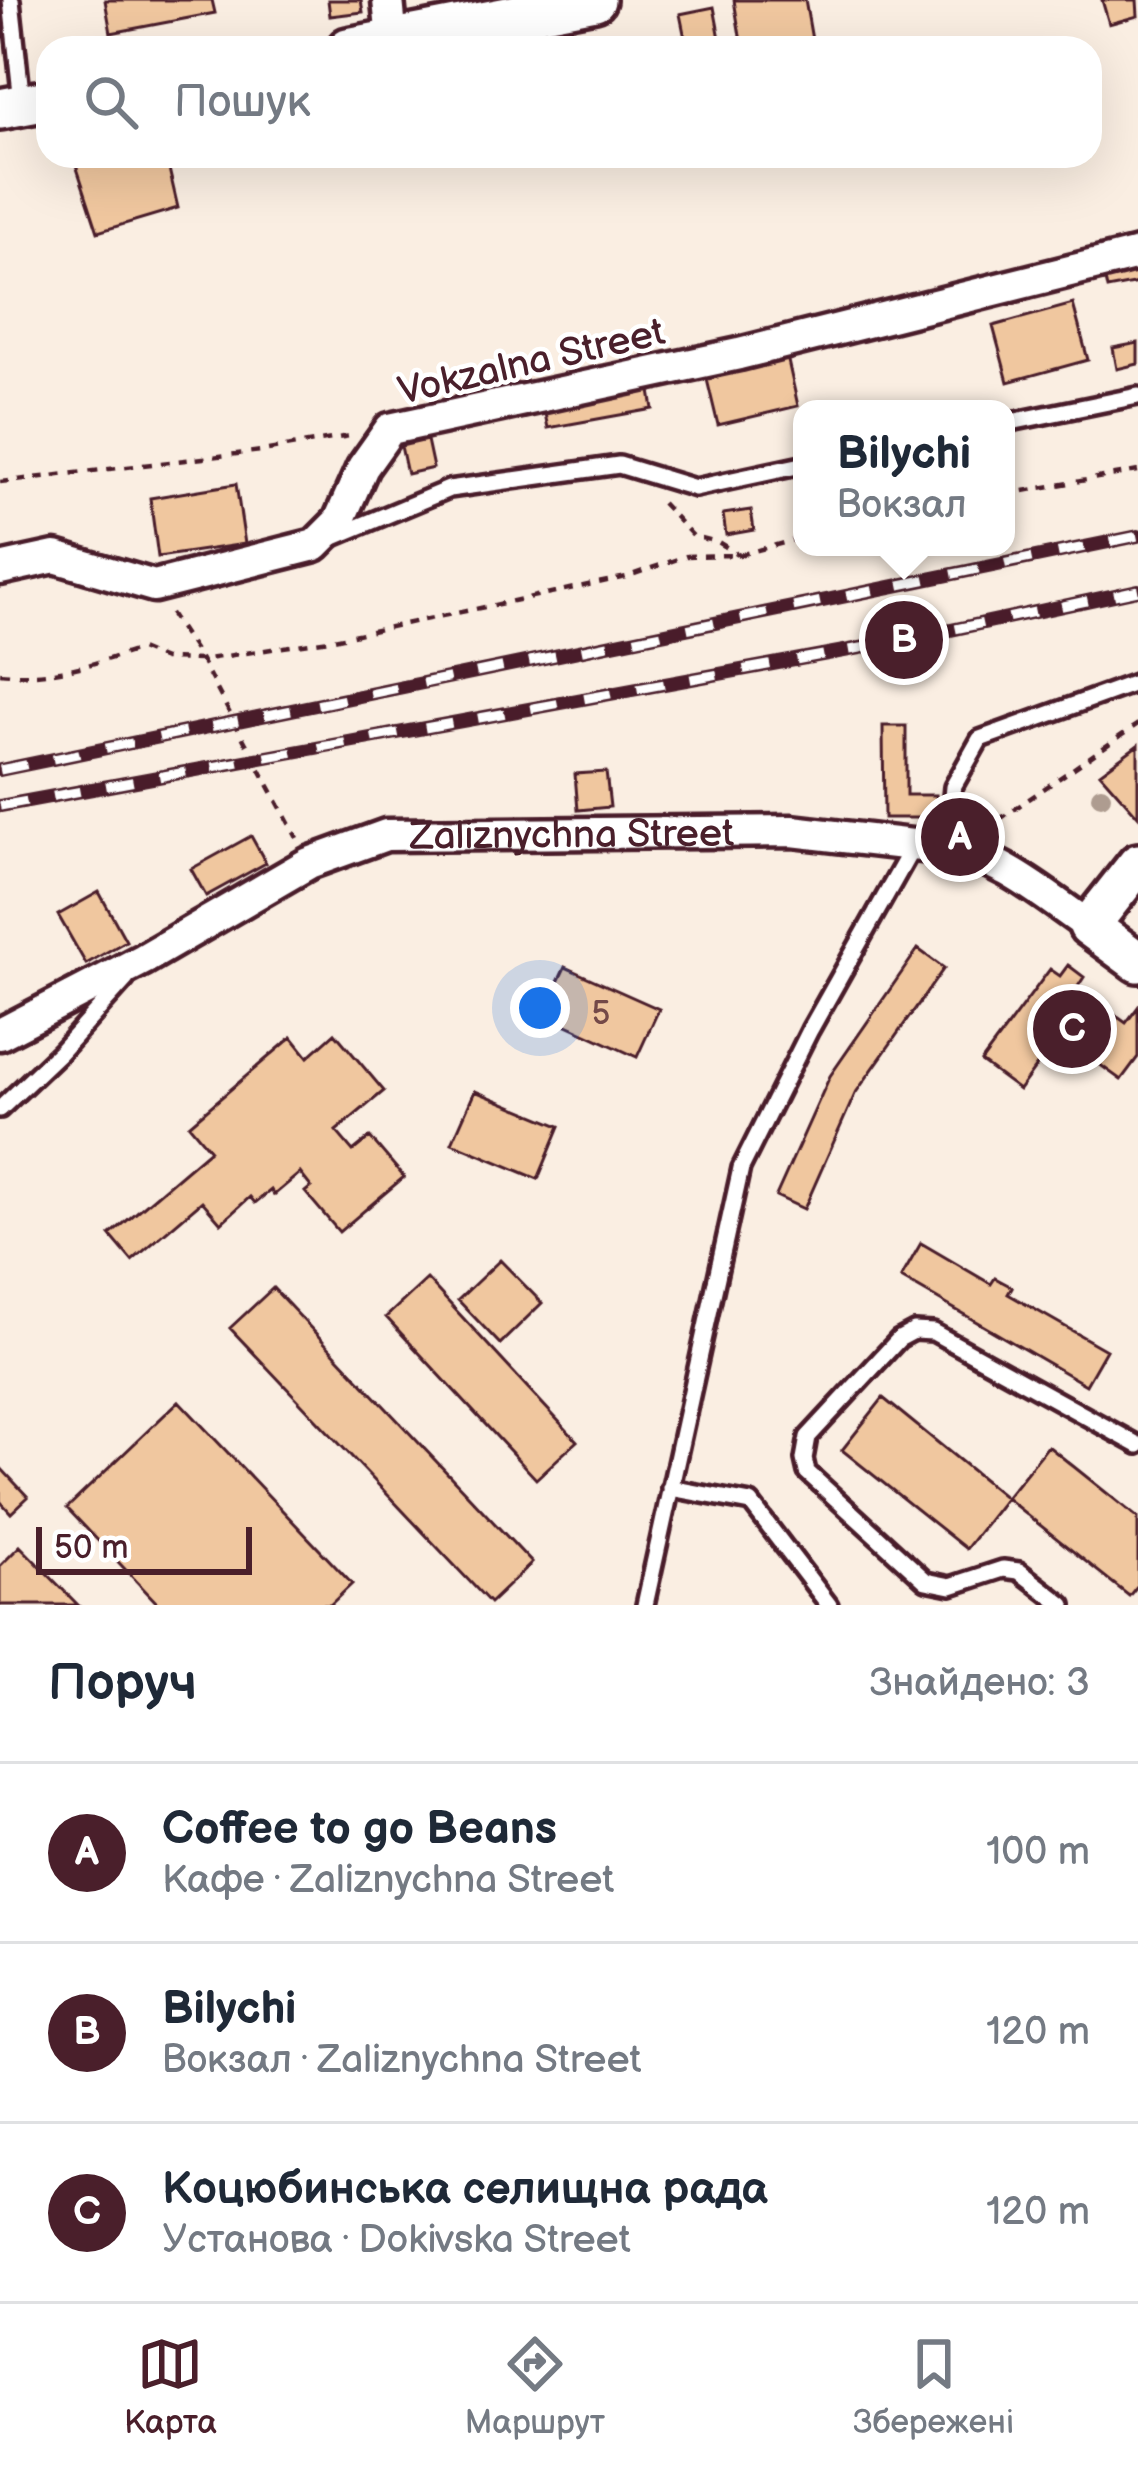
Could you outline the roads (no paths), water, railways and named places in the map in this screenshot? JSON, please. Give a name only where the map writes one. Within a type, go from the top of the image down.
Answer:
[{"type":"street","points":[[388,0],[392,36]]},
{"type":"street","points":[[412,36],[595,0]]},
{"type":"street","name":"Vokzalna Street","points":[[315,545],[339,520],[362,467],[391,429],[739,354],[1138,254]]},
{"type":"street","points":[[0,569],[55,557],[154,586],[315,545]]},
{"type":"street","name":"Zaliznychna Street","points":[[0,1034],[144,959],[309,862],[386,835],[792,831],[954,850],[1005,869],[1089,926]]},
{"type":"street","points":[[1138,863],[1089,926],[1138,962]]},
{"type":"lane","points":[[11,0],[23,105]]},
{"type":"lane","points":[[1015,421],[1138,396]]},
{"type":"lane","points":[[315,545],[449,489],[619,465],[695,488],[793,467]]},
{"type":"lane","points":[[954,850],[953,787],[980,739],[1138,682]]},
{"type":"lane","points":[[645,1605],[741,1168],[810,1030],[914,845]]},
{"type":"lane","points":[[0,1109],[60,1052],[144,959]]},
{"type":"lane","points":[[1063,1605],[1019,1571],[1003,1568],[952,1586],[926,1581],[807,1472],[808,1437],[899,1339],[914,1331],[933,1332],[1138,1445]]},
{"type":"lane","points":[[670,1488],[751,1503],[829,1605]]},
{"type":"railway","points":[[0,770],[1138,536]]},
{"type":"railway","points":[[0,806],[904,640],[1138,590]]},
{"type":"place","name":"Bilychi","points":[[904,640]]},
{"type":"place","name":"Coffee to go Beans","points":[[960,837]]},
{"type":"place","name":"Коцюбинська селищна рада","points":[[1072,1029]]}]
